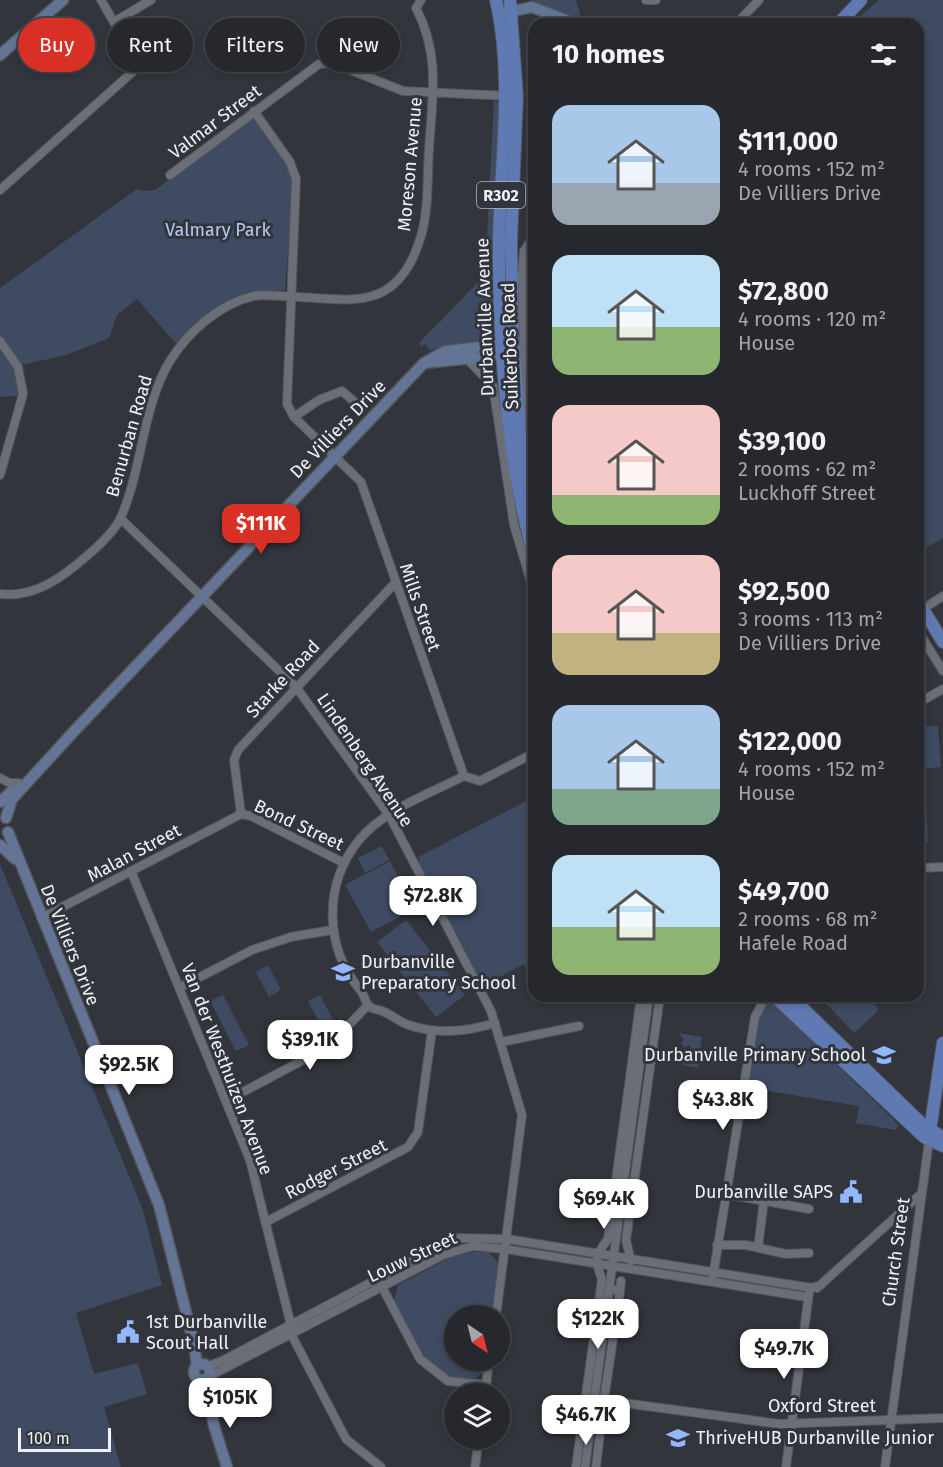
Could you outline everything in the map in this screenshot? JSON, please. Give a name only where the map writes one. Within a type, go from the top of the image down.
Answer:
[{"type":"main road","name":"Durbanville Avenue","points":[[496,0],[507,8],[511,96],[500,242],[516,479],[528,532]]},
{"type":"main road","points":[[844,18],[861,0]]},
{"type":"main road","name":"Durbanville Avenue","points":[[508,349],[528,476]]},
{"type":"main road","points":[[924,611],[943,642]]},
{"type":"main road","points":[[781,1002],[943,1146]]},
{"type":"main road","points":[[796,1002],[908,1110],[930,1136],[943,1138]]},
{"type":"main road","name":"Church Street","points":[[930,1136],[943,1043]]},
{"type":"main road","points":[[908,1110],[919,1112],[927,1108],[937,1080]]},
{"type":"street","points":[[0,55],[63,0]]},
{"type":"street","points":[[101,0],[112,18]]},
{"type":"street","points":[[121,18],[151,0]]},
{"type":"street","name":"Moreson Avenue","points":[[291,296],[364,299],[389,288],[404,272],[415,251],[424,223],[432,92],[432,48],[416,8],[410,0]]},
{"type":"street","points":[[416,8],[421,0]]},
{"type":"street","points":[[646,0],[656,0]]},
{"type":"street","points":[[742,18],[759,0]]},
{"type":"street","points":[[507,8],[536,8],[561,18]]},
{"type":"street","name":"Valmar Street","points":[[170,175],[312,67],[323,63],[333,63],[403,91],[511,96]]},
{"type":"street","points":[[0,190],[134,72]]},
{"type":"street","points":[[254,111],[296,174],[286,395],[294,417],[319,400],[342,391],[358,405]]},
{"type":"street","name":"Suikerbos Road","points":[[528,244],[522,258],[525,384],[528,409]]},
{"type":"street","name":"Benurban Road","points":[[203,595],[121,519],[162,376],[182,344],[201,325],[234,303],[256,296],[291,296]]},
{"type":"street","points":[[0,341],[18,367],[23,394],[0,476]]},
{"type":"street","name":"De Villiers Drive","points":[[3,816],[12,799],[78,727],[424,363],[440,353],[508,349]]},
{"type":"street","points":[[469,353],[493,388],[514,525],[528,572]]},
{"type":"street","name":"Mills Street","points":[[294,417],[361,482],[464,776]]},
{"type":"street","points":[[0,594],[24,594],[63,574],[84,558],[121,519]]},
{"type":"street","name":"Starke Road","points":[[241,814],[234,764],[236,754],[396,582]]},
{"type":"street","name":"Lindenberg Avenue","points":[[203,595],[296,687],[389,815],[495,1023],[522,1115],[497,1305]]},
{"type":"street","points":[[924,603],[943,596]]},
{"type":"street","points":[[924,641],[943,671]]},
{"type":"street","points":[[924,700],[943,689]]},
{"type":"street","name":"De Villiers Drive","points":[[2,800],[78,727]]},
{"type":"street","points":[[495,1023],[458,1031],[432,1030],[405,1023],[368,1005],[343,963],[332,930],[335,891],[344,863],[361,838],[389,815],[464,776],[473,781],[483,780],[528,756]]},
{"type":"street","points":[[2,800],[2,779],[19,783]]},
{"type":"street","name":"Bond Street","points":[[241,814],[251,816],[344,863]]},
{"type":"street","name":"Malan Street","points":[[41,918],[241,814]]},
{"type":"street","points":[[3,816],[3,840]]},
{"type":"street","name":"De Villiers Drive","points":[[3,840],[19,864],[159,1205],[194,1344],[203,1365],[210,1372],[205,1379]]},
{"type":"street","points":[[924,868],[943,867]]},
{"type":"street","name":"Van der Westhuizen Avenue","points":[[131,871],[250,1160],[291,1325],[291,1334],[346,1439],[381,1467]]},
{"type":"street","points":[[179,988],[252,950],[291,937],[332,930]]},
{"type":"street","points":[[576,1467],[602,1279],[597,1258],[608,1239],[640,1002]]},
{"type":"street","points":[[585,1467],[648,1002]]},
{"type":"street","points":[[630,1269],[631,1259],[626,1240],[659,1002]]},
{"type":"street","points":[[712,1281],[755,1017],[763,1002]]},
{"type":"street","points":[[226,1101],[305,1059],[341,1034],[368,1005]]},
{"type":"street","points":[[501,1042],[579,1026]]},
{"type":"street","name":"Rodger Street","points":[[266,1222],[408,1147],[418,1132],[432,1030]]},
{"type":"street","name":"Church Street","points":[[885,1467],[930,1136]]},
{"type":"street","name":"Louw Street","points":[[205,1379],[291,1334],[457,1238],[507,1239],[597,1258],[612,1266],[807,1297],[922,1193]]},
{"type":"street","points":[[726,1194],[809,1209]]},
{"type":"street","points":[[758,1248],[764,1200]]},
{"type":"street","points":[[717,1245],[758,1248],[786,1254],[809,1253]]},
{"type":"street","name":"Louw Street","points":[[203,1365],[222,1361],[380,1283],[460,1249],[480,1246],[597,1258],[614,1256],[812,1288],[821,1285]]},
{"type":"street","points":[[604,1400],[621,1281]]},
{"type":"street","points":[[380,1283],[420,1359],[448,1380],[460,1383]]},
{"type":"street","points":[[786,1467],[807,1297],[812,1288]]},
{"type":"street","points":[[609,1289],[620,1292]]},
{"type":"street","points":[[205,1379],[227,1467]]},
{"type":"street","name":"Oxford Street","points":[[594,1399],[792,1424],[943,1418]]},
{"type":"street","points":[[592,1417],[601,1425],[596,1467]]},
{"type":"street","points":[[475,1467],[477,1449]]},
{"type":"green space","points":[[530,0],[576,0],[581,18]]},
{"type":"green space","points":[[879,0],[943,0],[943,538],[924,549],[924,18],[858,18]]},
{"type":"green space","points":[[494,100],[499,103],[493,336],[488,340],[430,350],[425,344],[420,347],[420,342],[485,275]]},
{"type":"green space","name":"Valmary Park","points":[[250,119],[256,121],[286,162],[293,184],[285,290],[247,295],[177,345],[137,299],[117,315],[109,338],[66,355],[21,365],[0,335],[0,288],[137,189],[155,190]]},
{"type":"green space","points":[[0,346],[17,372],[18,396],[0,397]]},
{"type":"green space","points":[[938,726],[941,767],[924,768],[924,727]]},
{"type":"green space","points":[[924,787],[925,787],[928,842],[924,842]]},
{"type":"green space","points":[[528,800],[528,972],[524,964],[494,980],[492,986],[483,985],[418,862],[420,861],[418,857]]},
{"type":"green space","points":[[382,846],[389,860],[365,873],[358,858]]},
{"type":"green space","points":[[390,861],[415,909],[371,932],[345,885]]},
{"type":"green space","points":[[0,864],[143,1210],[162,1285],[76,1313],[94,1374],[138,1363],[147,1394],[104,1407],[121,1467],[0,1467]]},
{"type":"green space","points":[[406,920],[465,995],[436,1017],[377,942]]},
{"type":"green space","points":[[268,965],[281,990],[269,997],[256,972]]},
{"type":"green space","points":[[223,995],[249,1045],[236,1051],[210,1001]]},
{"type":"green space","points":[[320,995],[333,1020],[321,1026],[308,1001]]},
{"type":"green space","points":[[771,1002],[893,1119],[898,1125],[896,1130],[856,1123],[859,1106],[756,1089],[750,1085],[748,1080],[760,1011],[765,1004]]},
{"type":"green space","points":[[825,1002],[872,1002],[879,1010],[854,1033]]},
{"type":"green space","points":[[679,1033],[702,1037],[698,1068],[682,1065],[681,1058],[692,1050],[689,1045],[684,1048],[681,1043],[684,1040]]},
{"type":"green space","points":[[471,1252],[489,1252],[499,1264],[493,1305],[444,1305],[444,1371],[484,1371],[473,1380],[444,1376],[423,1358],[394,1301],[398,1285],[449,1258]]},
{"type":"place","name":"Durbanville Preparatory School","points":[[343,972]]},
{"type":"place","name":"Durbanville Primary School","points":[[884,1055]]},
{"type":"place","name":"Durbanville SAPS","points":[[851,1192]]},
{"type":"place","name":"1st Durbanville Scout Hall","points":[[128,1332]]},
{"type":"place","name":"ThriveHUB Durbanville Junior","points":[[678,1438]]}]
